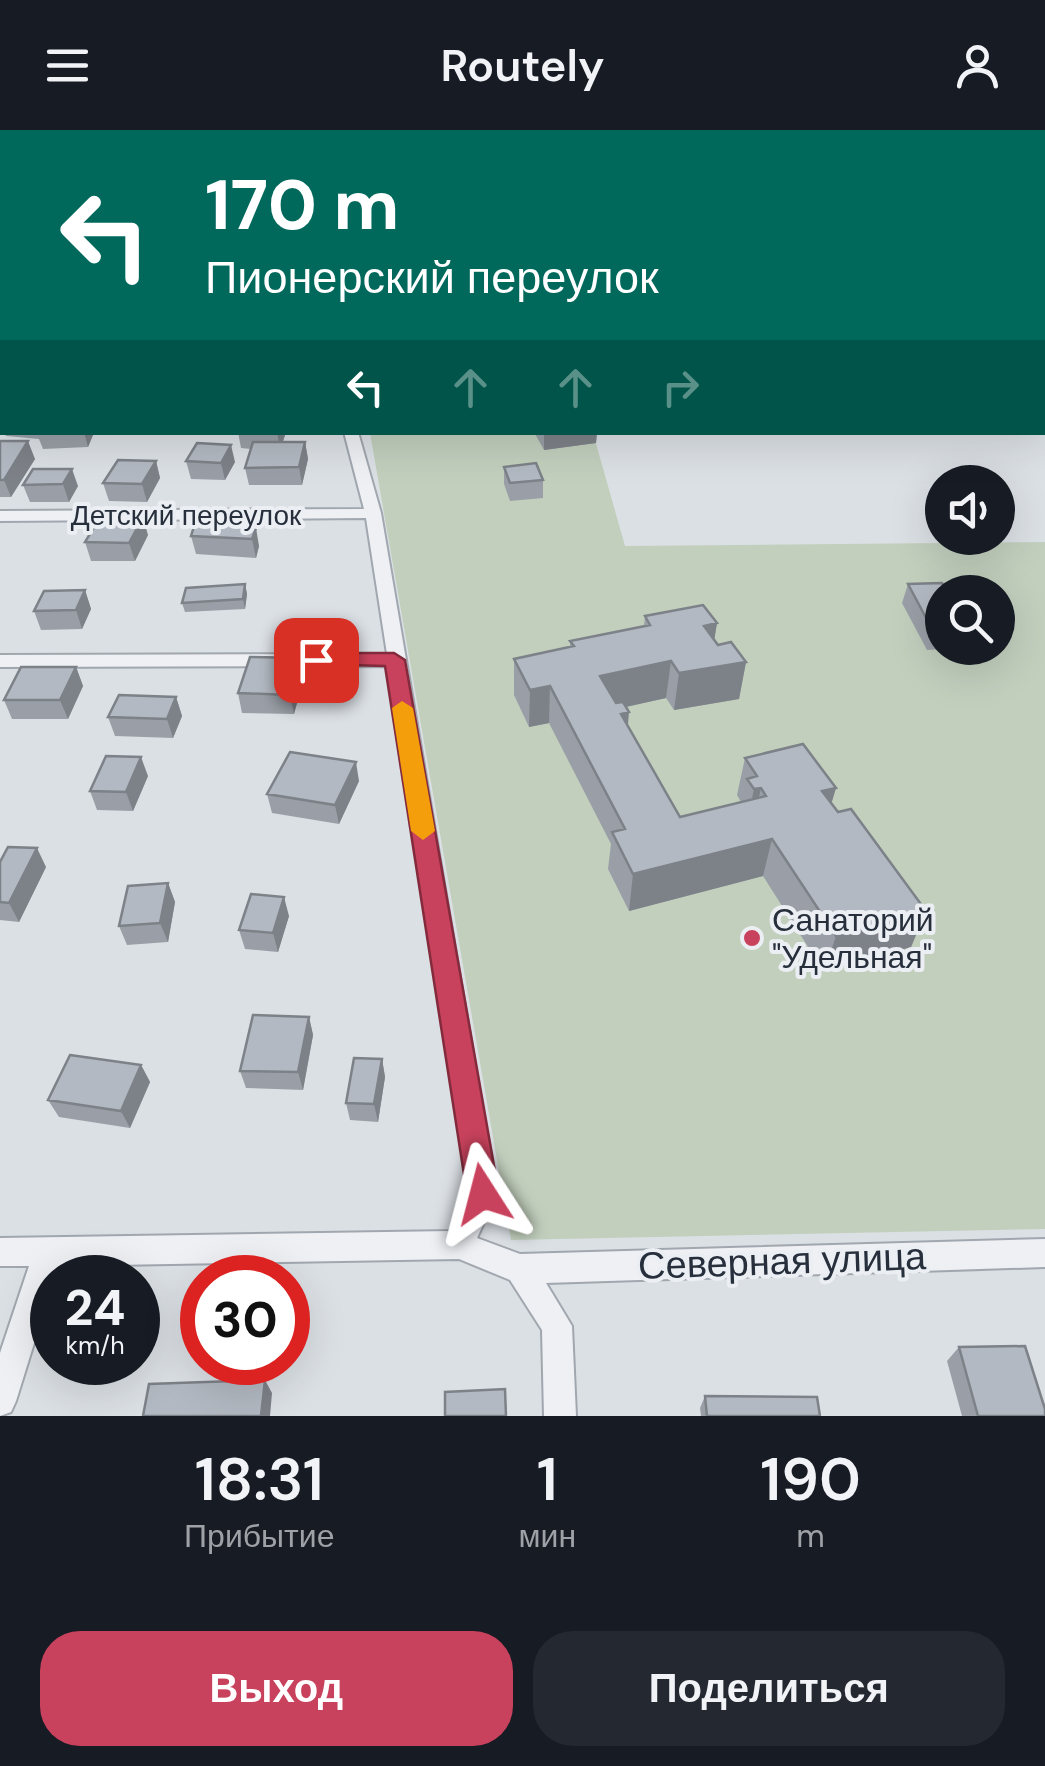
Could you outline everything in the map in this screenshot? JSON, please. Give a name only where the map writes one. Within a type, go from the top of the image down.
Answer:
[{"type":"street","points":[[352,435],[373,513],[483,1194],[460,1246]]},
{"type":"street","name":"Детский переулок","points":[[0,516],[373,513]]},
{"type":"street","points":[[0,661],[394,660]]},
{"type":"street","points":[[0,1252],[460,1246],[520,1269],[557,1326],[560,1416]]},
{"type":"street","points":[[0,1401],[48,1251]]},
{"type":"street","name":"Северная улица","points":[[520,1269],[1045,1252]]},
{"type":"green space","name":"Санаторий \"Удельная\"","points":[[370,435],[594,435],[625,546],[925,543],[925,555],[1015,555],[1015,542],[1045,542],[1045,1229],[511,1240]]},
{"type":"building","points":[[0,441],[28,441],[4,480],[0,480]]},
{"type":"building","points":[[253,442],[305,442],[299,467],[245,468]]},
{"type":"building","points":[[197,443],[231,445],[221,463],[186,461]]},
{"type":"building","points":[[118,460],[156,461],[142,484],[103,483]]},
{"type":"building","points":[[536,463],[543,480],[510,483],[504,467]]},
{"type":"building","points":[[33,469],[72,469],[63,484],[23,485]]},
{"type":"building","points":[[232,515],[231,518],[251,518],[248,528],[256,528],[252,539],[191,536],[196,520],[225,520]]},
{"type":"building","points":[[101,516],[143,517],[129,543],[85,542]]},
{"type":"building","points":[[245,584],[243,599],[182,603],[186,588]]},
{"type":"building","points":[[908,584],[925,584],[925,616]]},
{"type":"building","points":[[85,590],[76,610],[34,611],[44,591]]},
{"type":"building","points":[[703,605],[717,623],[704,626],[718,645],[731,642],[746,662],[679,673],[671,661],[600,676],[616,703],[623,702],[629,712],[621,714],[680,817],[766,796],[747,779],[757,776],[745,758],[803,744],[836,788],[822,791],[838,812],[851,809],[926,911],[836,936],[772,839],[633,874],[612,832],[625,829],[550,686],[530,690],[514,659],[574,646],[570,641],[650,625],[645,616]]},
{"type":"building","points":[[250,657],[300,658],[290,695],[238,693]]},
{"type":"building","points":[[21,667],[76,667],[60,700],[4,700]]},
{"type":"building","points":[[119,695],[176,697],[167,719],[108,717]]},
{"type":"building","points":[[290,752],[356,762],[335,805],[267,794]]},
{"type":"building","points":[[106,756],[141,757],[126,792],[90,791]]},
{"type":"building","points":[[8,847],[37,848],[9,903],[0,902],[0,862]]},
{"type":"building","points":[[168,883],[160,923],[119,926],[128,886]]},
{"type":"building","points":[[251,894],[284,897],[273,933],[239,930]]},
{"type":"building","points":[[253,1015],[309,1017],[298,1072],[240,1071]]},
{"type":"building","points":[[70,1055],[141,1065],[121,1111],[48,1100]]},
{"type":"building","points":[[354,1058],[382,1059],[374,1104],[346,1103]]},
{"type":"building","points":[[1025,1346],[1045,1416],[978,1416],[959,1347]]},
{"type":"building","points":[[149,1385],[264,1385],[261,1416],[143,1416]]},
{"type":"building","points":[[505,1389],[506,1416],[445,1416],[445,1392]]},
{"type":"building","points":[[705,1396],[817,1397],[820,1416],[707,1416]]},
{"type":"slow traffic","points":[[402,708],[423,831]]},
{"type":"place","name":"Санаторий \"Удельная\"","points":[[752,938]]},
{"type":"route","points":[[316,660],[394,660],[483,1194]]}]
